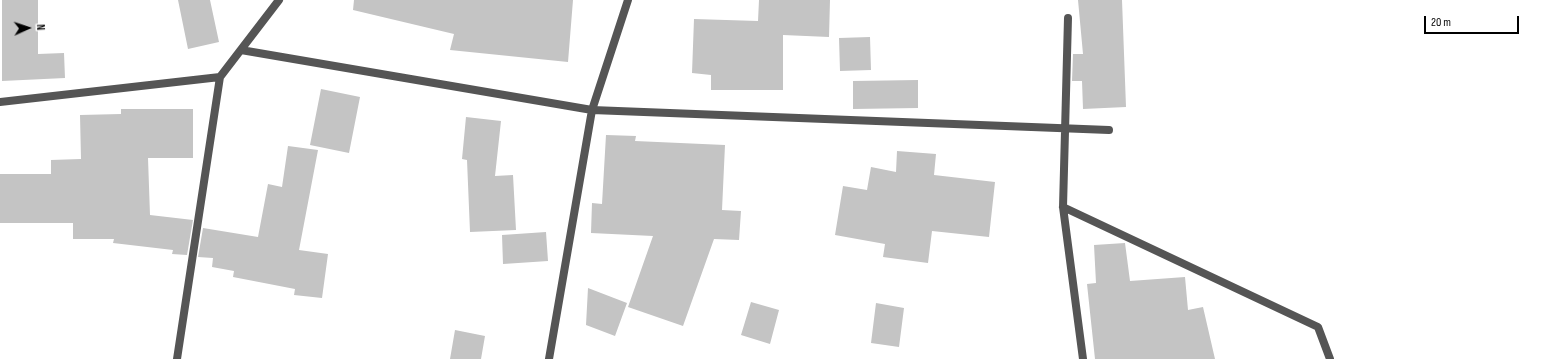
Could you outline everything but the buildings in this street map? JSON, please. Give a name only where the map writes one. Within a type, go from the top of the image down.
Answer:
[{"type":"street","points":[[177,359],[220,77],[279,0]]},
{"type":"street","points":[[549,359],[592,110],[628,0]]},
{"type":"street","points":[[1068,18],[1063,207],[1083,359]]},
{"type":"street","points":[[241,50],[592,110],[1108,130]]},
{"type":"street","points":[[0,102],[220,77]]},
{"type":"street","points":[[1063,207],[1318,326],[1330,359]]}]
